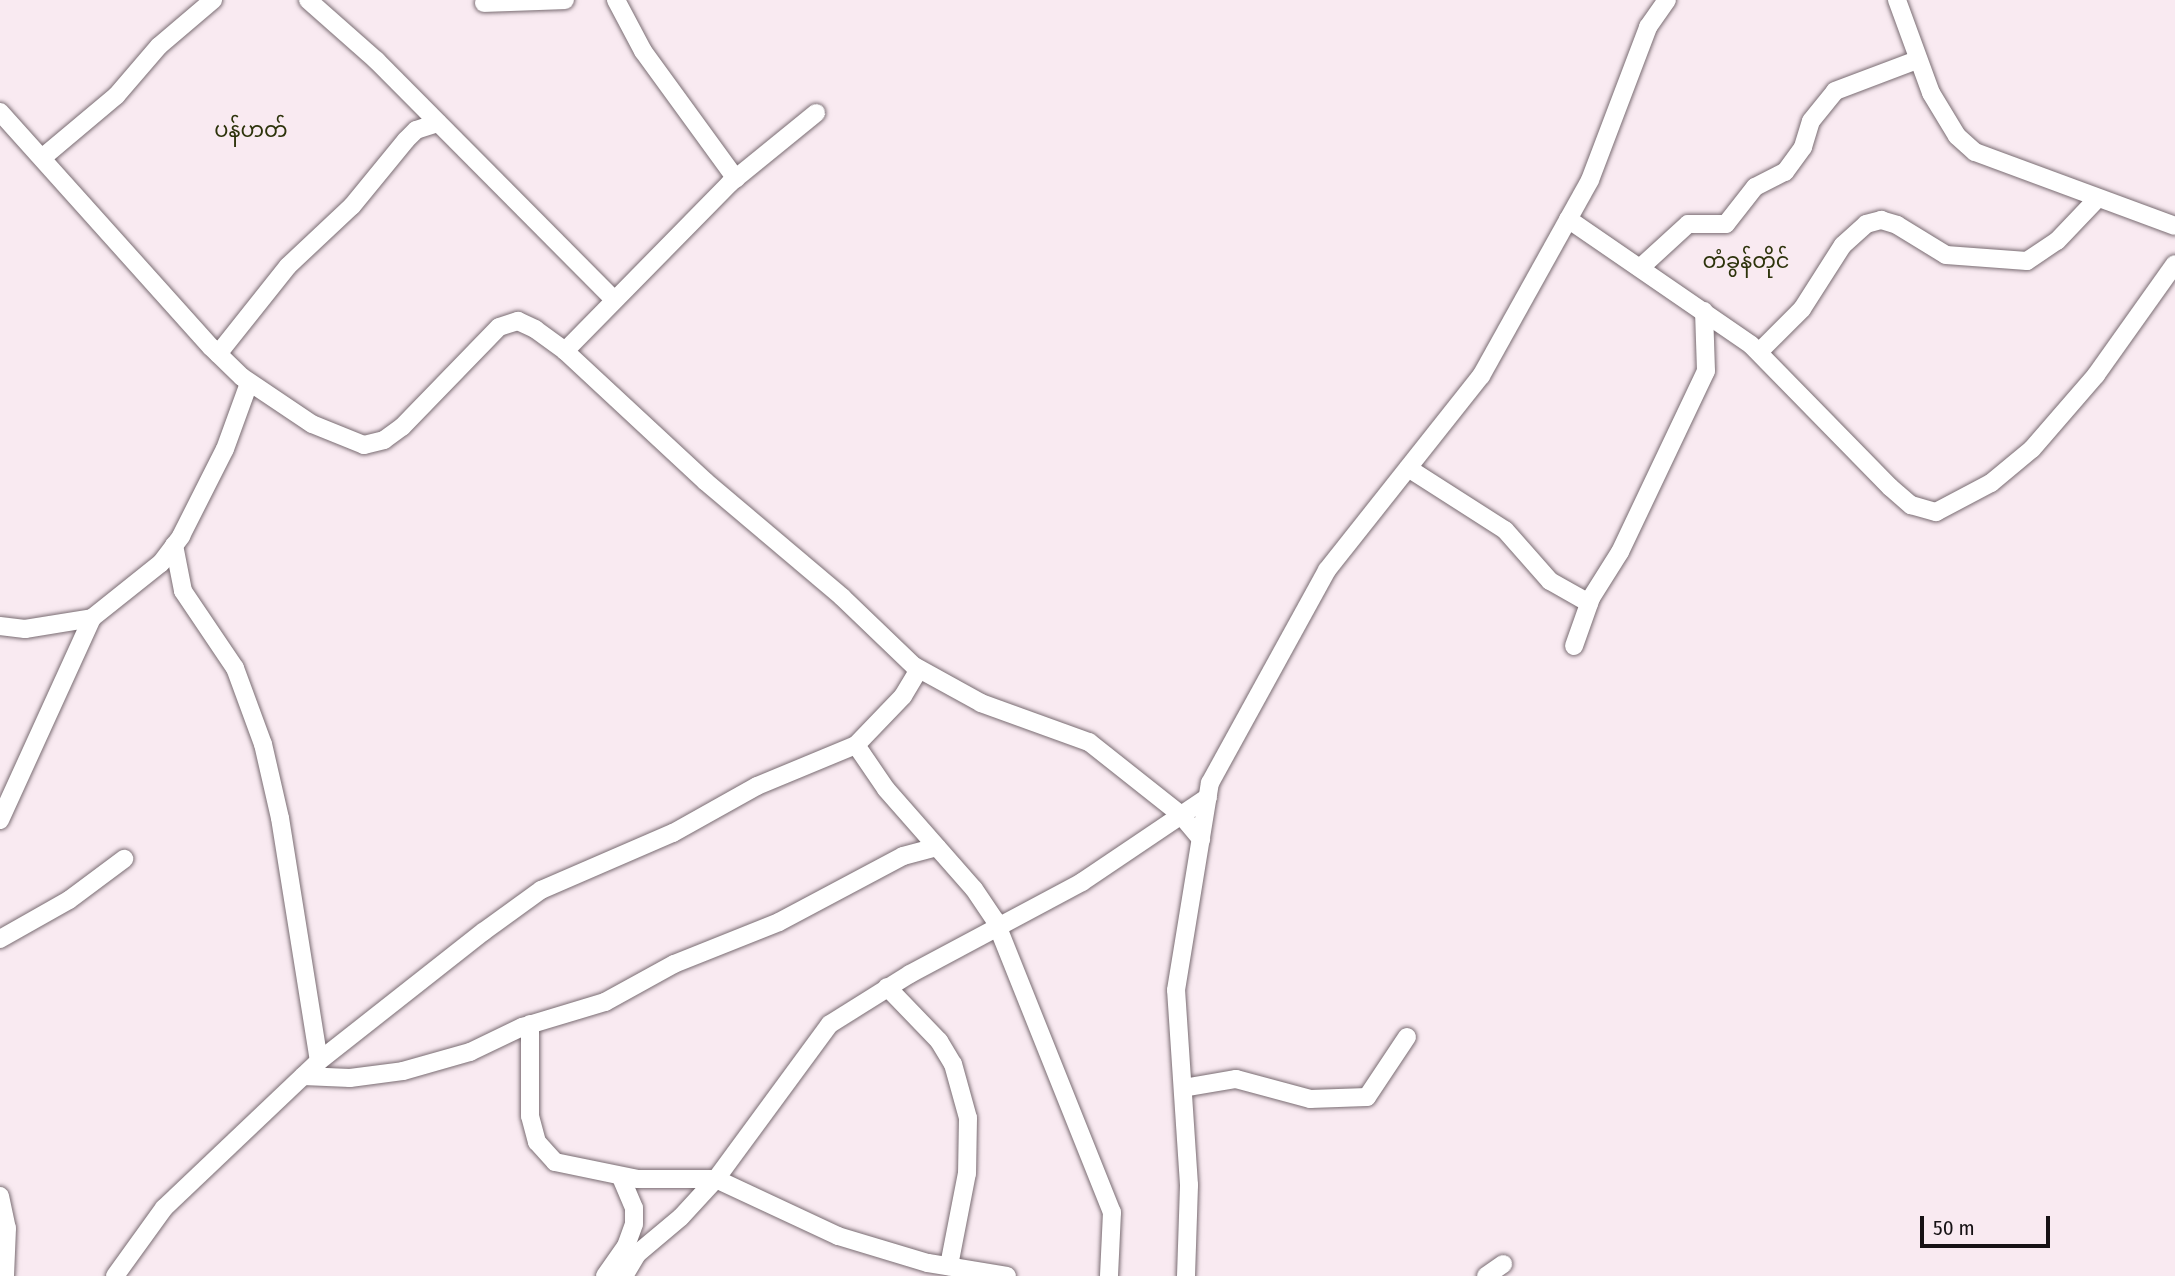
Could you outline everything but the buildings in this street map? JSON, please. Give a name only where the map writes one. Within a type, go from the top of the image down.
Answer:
[{"type":"street","points":[[43,158],[116,96],[159,46],[213,0]]},
{"type":"street","points":[[308,0],[438,123],[613,299]]},
{"type":"street","points":[[484,3],[565,0]]},
{"type":"street","points":[[616,0],[651,62],[736,179]]},
{"type":"street","points":[[1186,1276],[1189,1185],[1176,990],[1210,783],[1327,570],[1481,376],[1590,180],[1648,27],[1667,0]]},
{"type":"street","points":[[1897,0],[1917,60],[1945,118],[1975,152],[2175,226]]},
{"type":"street","points":[[1640,268],[1688,224],[1726,224],[1755,187],[1785,173],[1802,147],[1811,121],[1835,91],[1917,60]]},
{"type":"street","points":[[0,112],[218,354],[249,383],[312,424],[364,445],[402,428],[499,327],[518,321],[565,351],[919,670],[981,703],[1089,742],[1125,766],[1180,814],[1201,839]]},
{"type":"street","points":[[565,351],[613,299],[736,179],[816,113]]},
{"type":"street","points":[[218,354],[288,266],[352,206],[406,140],[416,131],[438,123]]},
{"type":"street","points":[[1759,352],[1802,309],[1843,245],[1866,224],[1881,220],[1897,225],[1946,255],[2026,261],[2057,241],[2097,198]]},
{"type":"street","points":[[1568,219],[1704,311],[1759,352],[1890,486],[1911,505],[1936,513],[1991,483],[2032,449],[2096,375],[2175,264]]},
{"type":"street","points":[[1574,646],[1589,603],[1620,552],[1706,370],[1704,311]]},
{"type":"street","points":[[0,626],[25,629],[92,618],[139,583],[174,545],[225,449],[249,383]]},
{"type":"street","points":[[1408,468],[1505,530],[1550,581],[1589,603]]},
{"type":"street","points":[[174,545],[183,591],[234,668],[263,744],[279,818],[319,1061]]},
{"type":"street","points":[[0,820],[92,618]]},
{"type":"street","points":[[115,1276],[164,1208],[319,1061],[541,890],[673,833],[757,786],[856,745],[903,696],[919,670]]},
{"type":"street","points":[[856,745],[886,789],[974,890],[998,929],[1112,1212],[1109,1276]]},
{"type":"street","points":[[624,1276],[637,1254],[681,1217],[716,1179],[830,1024],[887,987],[1082,881],[1208,797]]},
{"type":"street","points":[[303,1076],[350,1078],[402,1071],[470,1052],[530,1024],[604,1002],[686,959],[779,922],[903,856],[937,847]]},
{"type":"street","points":[[0,939],[69,900],[124,859]]},
{"type":"street","points":[[887,987],[939,1041],[953,1064],[968,1118],[967,1173],[949,1266]]},
{"type":"street","points":[[530,1024],[530,1116],[537,1142],[555,1162],[572,1168],[593,1166],[621,1177],[716,1179],[838,1236],[949,1266],[1007,1276]]},
{"type":"street","points":[[1183,1088],[1236,1079],[1310,1099],[1367,1097],[1407,1038]]},
{"type":"street","points":[[605,1276],[626,1246],[634,1224],[634,1208],[621,1177]]},
{"type":"street","points":[[0,1196],[7,1228],[5,1276]]},
{"type":"street","points":[[1486,1276],[1503,1264]]},
{"type":"district","name":"ပန်ဟတ်","points":[[251,130]]},
{"type":"district","name":"တံခွန်တိုင်","points":[[1746,261]]}]
